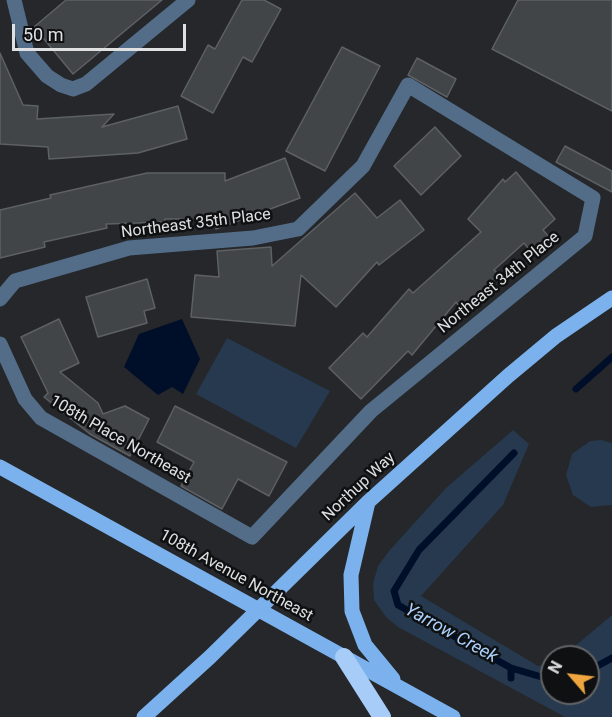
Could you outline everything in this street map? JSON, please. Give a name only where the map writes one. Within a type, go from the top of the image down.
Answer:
[{"type":"highway","points":[[344,657],[382,717]]},
{"type":"main road","name":"Northup Way","points":[[144,717],[368,502],[508,376],[556,336],[612,298]]},
{"type":"main road","name":"108th Avenue Northeast","points":[[0,467],[453,717]]},
{"type":"main road","points":[[368,502],[351,575],[352,611],[365,645],[401,688]]},
{"type":"street","points":[[14,0],[27,53],[47,76],[61,85],[73,88],[86,84],[188,0]]},
{"type":"street","name":"Northeast 35th Place","points":[[0,299],[15,281],[129,248],[253,238],[298,229],[363,166],[408,85]]},
{"type":"street","name":"Northeast 34th Place","points":[[252,537],[371,411],[585,236],[593,198],[408,85]]},
{"type":"street","name":"108th Place Northeast","points":[[0,344],[26,399],[41,418],[252,537]]},
{"type":"shaded area","points":[[182,319],[200,359],[183,394],[172,387],[158,395],[124,367],[139,334]]},
{"type":"shaded area","points":[[227,338],[330,391],[296,448],[196,394]]},
{"type":"shaded area","points":[[513,430],[529,444],[503,505],[421,596],[540,666],[540,704],[398,627],[386,617],[374,600],[373,584],[378,566],[446,488]]},
{"type":"shaded area","points":[[601,440],[612,443],[612,505],[591,507],[573,495],[566,475],[572,454],[590,441]]},
{"type":"shaded area","points":[[612,615],[612,717],[565,717],[543,705],[600,705],[600,645],[576,645]]},
{"type":"building","points":[[66,0],[162,0],[73,74],[34,27]]},
{"type":"building","points":[[242,0],[264,0],[281,9],[252,62],[243,57],[213,113],[181,96],[208,45],[215,49]]},
{"type":"building","points":[[518,0],[612,0],[612,111],[492,49]]},
{"type":"building","points":[[342,47],[380,66],[325,171],[286,151]]},
{"type":"building","points":[[0,53],[23,105],[38,106],[37,119],[114,114],[102,127],[178,106],[187,139],[138,153],[49,159],[48,147],[0,144]]},
{"type":"building","points":[[417,58],[456,79],[447,97],[408,75]]},
{"type":"building","points":[[435,127],[461,156],[421,195],[394,166]]},
{"type":"building","points":[[565,146],[612,171],[612,192],[556,162]]},
{"type":"building","points":[[285,158],[300,198],[216,229],[215,219],[165,219],[165,222],[106,224],[107,228],[44,242],[45,247],[0,258],[0,210],[51,198],[50,195],[147,173],[225,173],[225,181]]},
{"type":"building","points":[[516,172],[555,219],[543,230],[550,238],[533,254],[524,243],[494,270],[500,276],[462,310],[456,302],[412,355],[408,351],[361,399],[329,368],[363,333],[367,337],[409,289],[413,293],[481,232],[468,219],[503,179],[505,182]]},
{"type":"building","points":[[355,193],[377,218],[400,200],[424,230],[379,265],[377,262],[336,307],[301,275],[295,326],[191,317],[195,275],[219,277],[217,251],[271,247],[272,266]]},
{"type":"building","points":[[147,279],[155,308],[144,311],[147,323],[98,337],[86,297]]},
{"type":"building","points":[[59,319],[79,363],[60,372],[98,403],[103,414],[125,406],[149,419],[130,456],[90,434],[44,397],[48,393],[21,337]]},
{"type":"building","points":[[175,406],[287,462],[269,496],[238,479],[222,509],[181,486],[194,462],[157,442]]},
{"type":"waterway","name":"Yarrow Creek","points":[[576,389],[612,357]]},
{"type":"waterway","name":"Yarrow Creek","points":[[511,678],[511,668],[398,605],[394,591],[419,550],[514,453]]},
{"type":"waterway","points":[[600,664],[612,658]]},
{"type":"waterway","points":[[511,668],[540,676]]}]
